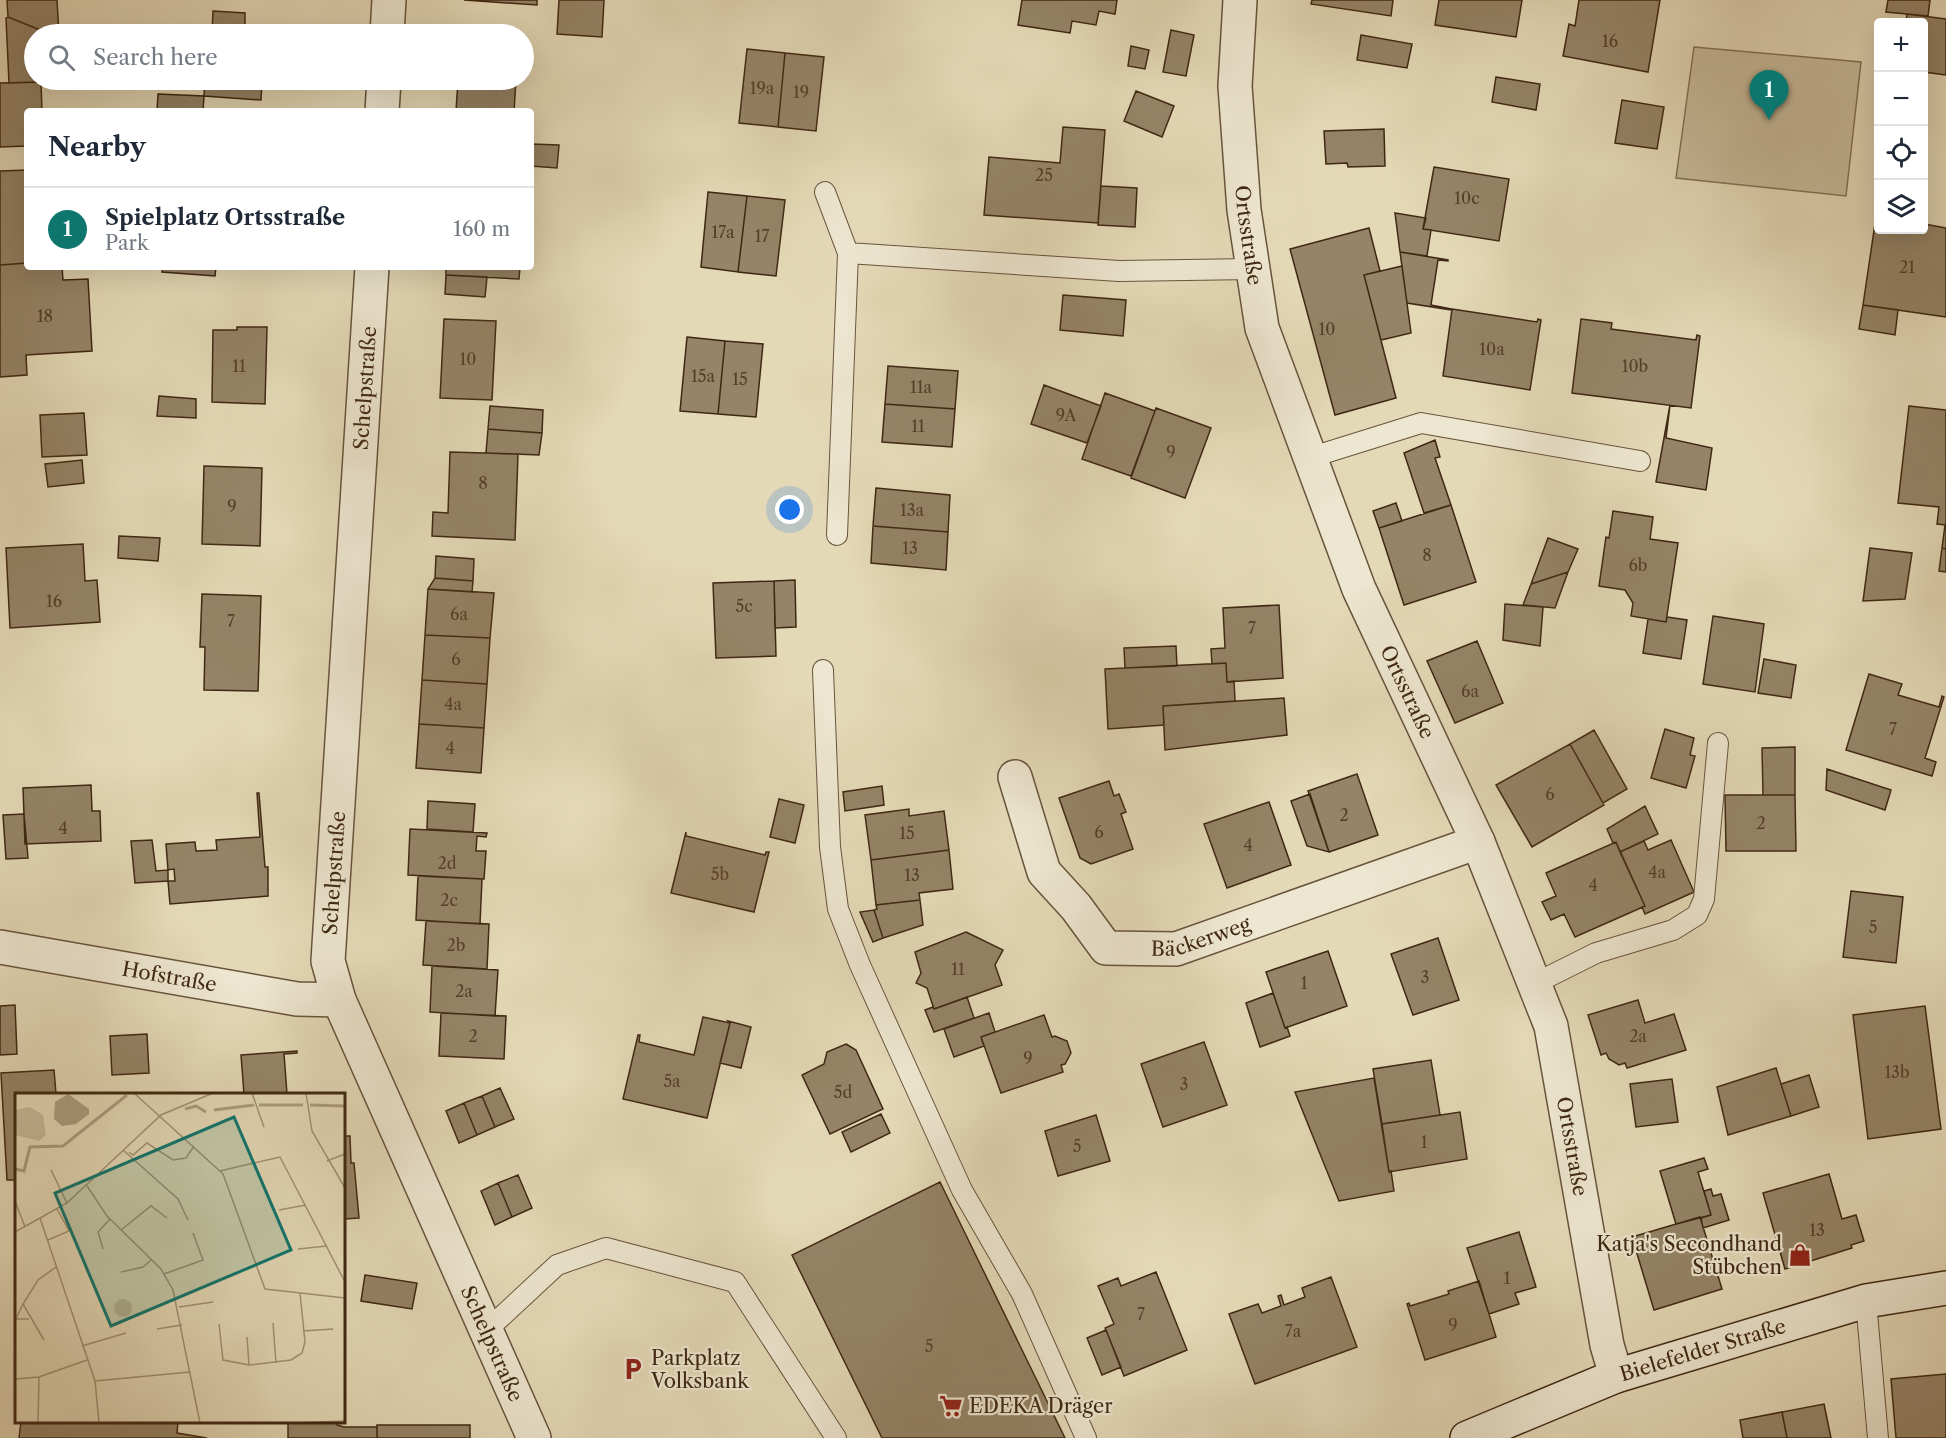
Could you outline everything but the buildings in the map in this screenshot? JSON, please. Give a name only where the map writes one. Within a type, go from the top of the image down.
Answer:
[{"type":"street","points":[[388,24],[389,0]]},
{"type":"street","name":"Ortsstraße","points":[[1240,0],[1235,86],[1244,210],[1262,328],[1359,589],[1478,842],[1551,1026],[1607,1345],[1616,1376]]},
{"type":"street","points":[[382,108],[383,90]]},
{"type":"street","name":"Schelpstraße","points":[[372,270],[328,961],[339,1000],[534,1438]]},
{"type":"street","name":"Bäckerweg","points":[[1015,777],[1044,872],[1076,906],[1106,948],[1176,949],[1478,842]]},
{"type":"street","name":"Hofstraße","points":[[0,947],[297,999],[339,1000]]},
{"type":"street","name":"Bielefelder Straße","points":[[1467,1438],[1616,1376],[1866,1300],[1946,1288]]},
{"type":"lane","points":[[825,192],[848,253],[837,535]]},
{"type":"lane","points":[[848,253],[1119,271],[1253,269]]},
{"type":"lane","points":[[1309,458],[1421,423],[1640,461]]},
{"type":"lane","points":[[823,670],[830,847],[838,909],[860,965],[962,1190],[1022,1294],[1086,1438]]},
{"type":"lane","points":[[1534,984],[1596,953],[1673,930],[1697,915],[1704,899],[1718,743]]},
{"type":"lane","points":[[487,1330],[557,1265],[606,1248],[735,1282],[836,1438]]},
{"type":"lane","points":[[1866,1300],[1878,1438]]},
{"type":"shaded area","points":[[1694,47],[1861,62],[1846,196],[1676,178]]},
{"type":"place","name":"Spielplatz Ortsstraße","points":[[1769,120]]},
{"type":"place","name":"Katja's Secondhand Stübchen","points":[[1800,1255]]},
{"type":"place","name":"Parkplatz Volksbank","points":[[633,1369]]},
{"type":"place","name":"EDEKA Dräger","points":[[951,1406]]}]
